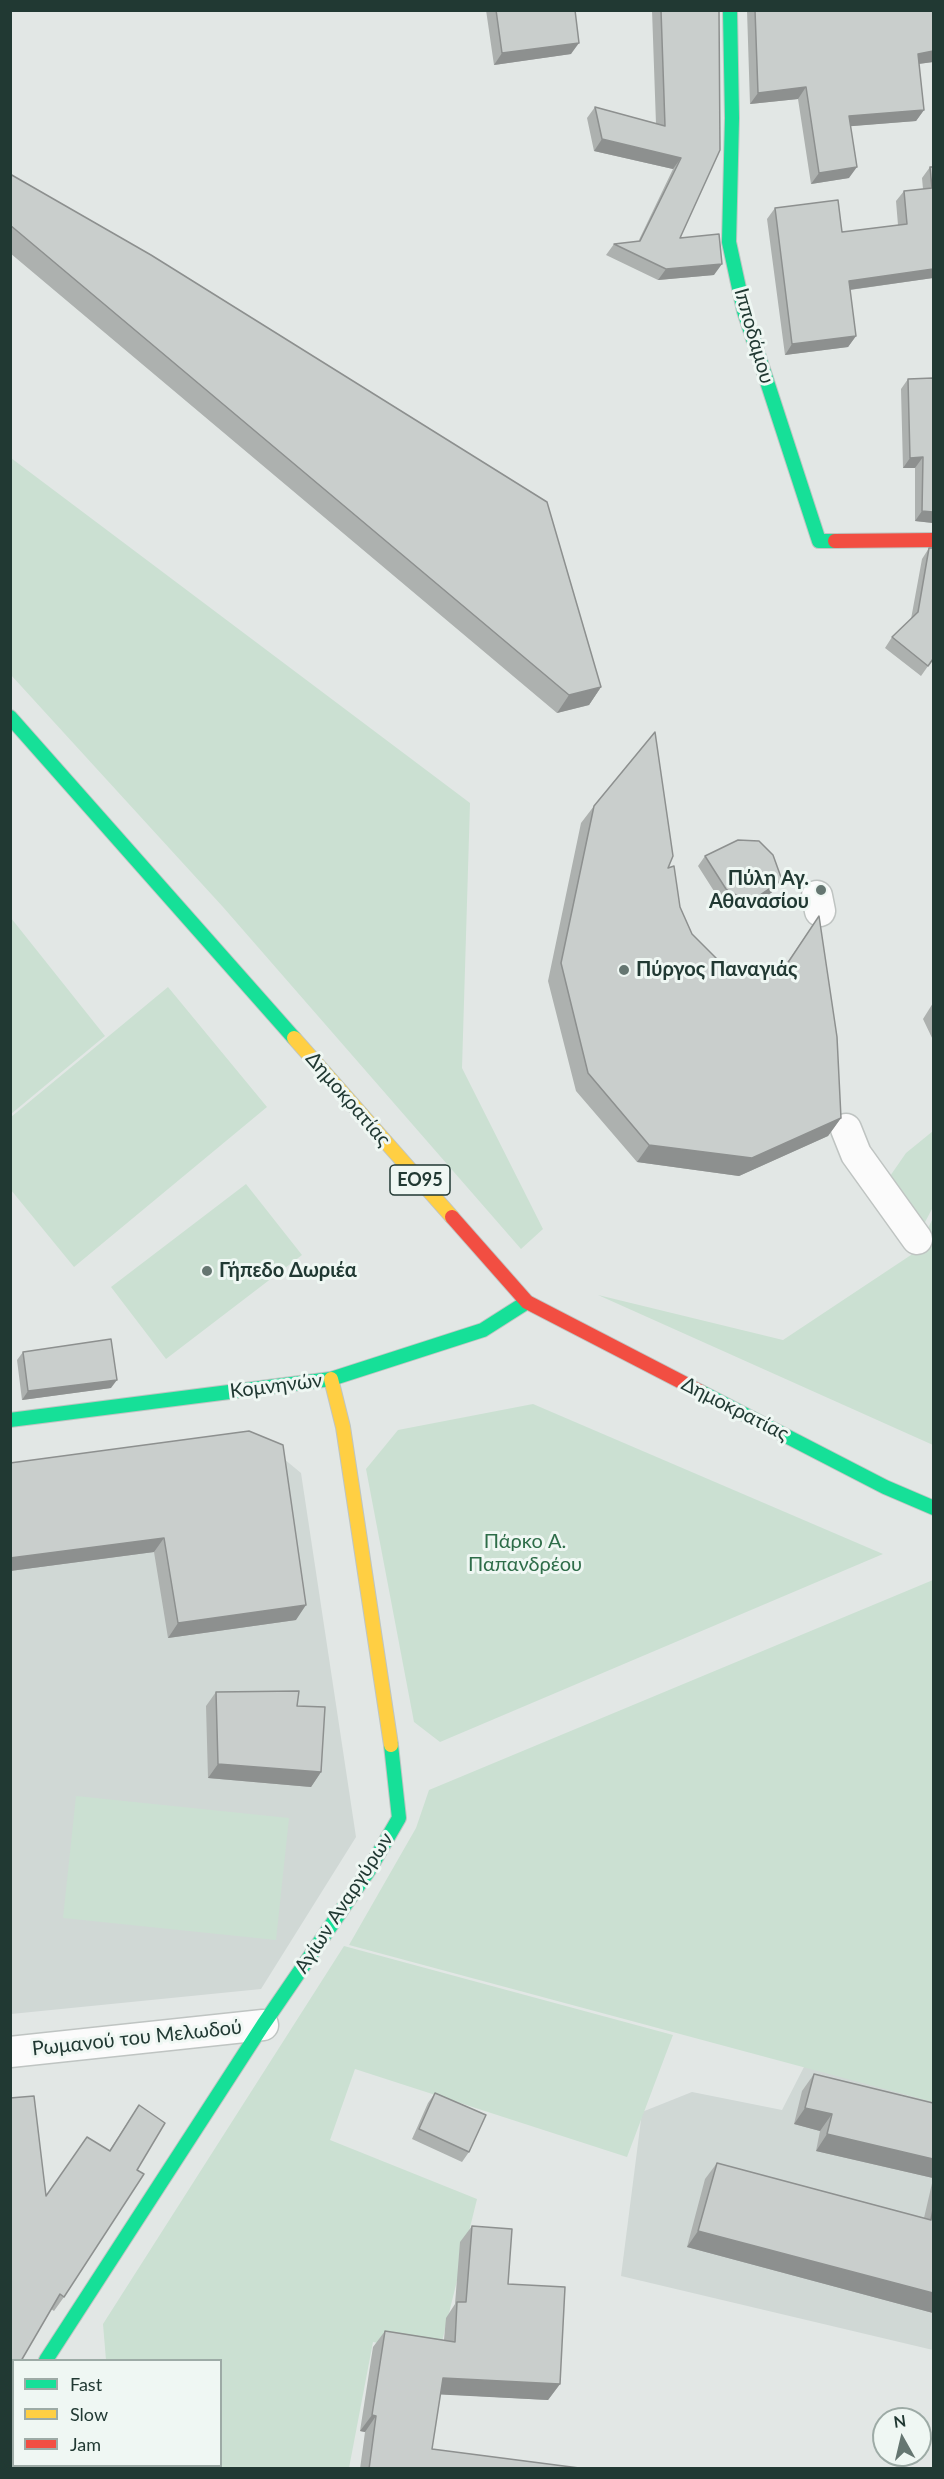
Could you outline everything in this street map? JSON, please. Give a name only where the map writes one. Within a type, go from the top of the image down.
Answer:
[{"type":"street","name":"Ιπποδάμου","points":[[730,10],[732,118],[729,242],[744,311],[819,541],[933,540]]},
{"type":"street","name":"Δημοκρατίας","points":[[10,717],[527,1302],[885,1487],[933,1508]]},
{"type":"street","points":[[846,1129],[856,1154],[917,1239]]},
{"type":"street","name":"Κομνηνών","points":[[10,1420],[331,1379],[483,1330],[527,1302]]},
{"type":"street","name":"Αγίων Αναργύρων","points":[[61,2351],[263,2025],[369,1870],[399,1818],[397,1785],[343,1427],[331,1379]]},
{"type":"street","name":"Ρωμανού του Μελωδού","points":[[10,2052],[263,2025]]},
{"type":"shaded area","points":[[278,1454],[301,1473],[356,1837],[261,1989],[11,2014],[10,1464]]},
{"type":"shaded area","points":[[805,2065],[933,2098],[933,2350],[621,2276],[642,2112],[692,2092],[782,2110]]},
{"type":"green space","points":[[11,458],[470,803],[462,1068],[543,1229],[521,1249],[223,907],[11,675]]},
{"type":"green space","points":[[11,918],[105,1036],[10,1114]]},
{"type":"green space","points":[[168,987],[267,1107],[74,1267],[11,1190],[11,1117]]},
{"type":"green space","points":[[933,1131],[933,1207],[924,1224],[888,1179],[906,1153]]},
{"type":"green space","name":"Γήπεδο Δωριέα","points":[[246,1184],[302,1255],[166,1359],[111,1287]]},
{"type":"green space","points":[[933,1218],[933,1445],[598,1295],[783,1340],[917,1251]]},
{"type":"green space","name":"Πάρκο Α. Παπανδρέου","points":[[533,1404],[883,1554],[440,1742],[414,1722],[366,1469],[398,1430]]},
{"type":"green space","points":[[933,1580],[933,2102],[349,1945],[416,1828],[429,1790]]},
{"type":"green space","points":[[76,1796],[289,1818],[276,1940],[63,1918]]},
{"type":"green space","points":[[344,1946],[673,2035],[627,2157],[355,2069],[330,2140],[477,2199],[439,2354],[373,2342],[349,2468],[118,2468],[222,2467],[222,2359],[106,2359],[103,2324]]},
{"type":"building","points":[[496,10],[575,10],[579,43],[502,53]]},
{"type":"building","points":[[661,10],[719,10],[720,150],[680,238],[719,234],[722,264],[666,269],[614,244],[640,241],[681,158],[602,139],[595,107],[665,126]]},
{"type":"building","points":[[755,10],[933,10],[933,51],[918,54],[924,110],[849,116],[857,167],[819,173],[806,87],[758,93]]},
{"type":"building","points":[[930,167],[933,167],[933,269],[849,281],[856,336],[792,344],[775,208],[838,200],[842,232],[907,224],[904,191],[932,188]]},
{"type":"building","points":[[10,174],[151,255],[547,502],[601,687],[569,695],[10,225]]},
{"type":"building","points":[[933,378],[933,512],[922,511],[923,457],[910,458],[908,379]]},
{"type":"building","points":[[929,548],[933,548],[933,659],[928,666],[892,637],[918,612]]},
{"type":"building","name":"Πύργος Παναγιάς","points":[[655,732],[673,856],[668,868],[674,866],[680,907],[692,934],[720,962],[762,970],[785,967],[819,916],[837,1037],[841,1118],[752,1158],[649,1145],[588,1073],[561,963],[594,806]]},
{"type":"building","name":"Πύργος Παναγιάς","points":[[738,840],[759,841],[773,855],[782,880],[760,895],[751,898],[733,894],[726,889],[705,856]]},
{"type":"building","points":[[111,1339],[117,1380],[28,1391],[23,1352]]},
{"type":"building","points":[[249,1431],[283,1445],[306,1605],[178,1623],[164,1538],[10,1558],[10,1463]]},
{"type":"building","points":[[299,1691],[297,1706],[325,1707],[321,1772],[218,1764],[216,1692]]},
{"type":"building","points":[[814,2074],[933,2103],[933,2159],[827,2134],[832,2114],[805,2108]]},
{"type":"building","points":[[435,2093],[486,2115],[469,2152],[419,2129]]},
{"type":"building","points":[[34,2096],[46,2196],[87,2137],[110,2151],[139,2105],[165,2123],[137,2170],[144,2174],[64,2297],[60,2294],[22,2359],[12,2359],[10,2378],[10,2098]]},
{"type":"building","points":[[717,2163],[931,2220],[933,2209],[933,2293],[698,2231]]},
{"type":"building","points":[[472,2226],[512,2229],[508,2284],[565,2287],[560,2384],[443,2378],[432,2449],[587,2469],[369,2469],[376,2416],[372,2415],[385,2331],[455,2342],[457,2302],[466,2302]]},
{"type":"traffic: fast","points":[[730,10],[732,118],[729,242],[744,311],[819,541],[835,541]]},
{"type":"traffic: fast","points":[[10,717],[294,1038]]},
{"type":"traffic: fast","points":[[10,1420],[331,1379],[483,1330],[527,1302]]},
{"type":"traffic: fast","points":[[701,1392],[885,1487],[934,1508]]},
{"type":"traffic: fast","points":[[47,2359],[263,2025],[369,1870],[399,1818],[391,1745]]},
{"type":"traffic: slow","points":[[294,1038],[452,1217]]},
{"type":"traffic: slow","points":[[331,1379],[343,1427],[391,1745]]},
{"type":"traffic: jam","points":[[835,541],[934,540]]},
{"type":"traffic: jam","points":[[452,1217],[527,1302],[701,1392]]},
{"type":"place","name":"Πύλη Αγ. Αθανασίου","points":[[821,890]]},
{"type":"place","name":"Πύργος Παναγιάς","points":[[624,970]]},
{"type":"place","name":"Γήπεδο Δωριέα","points":[[207,1271]]}]
